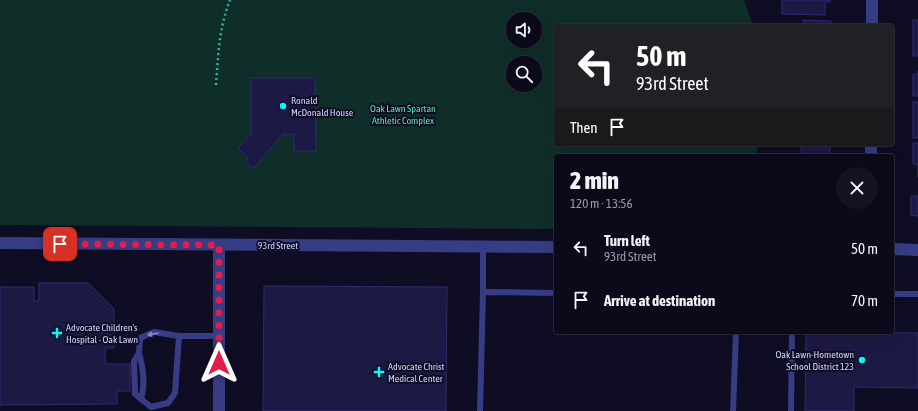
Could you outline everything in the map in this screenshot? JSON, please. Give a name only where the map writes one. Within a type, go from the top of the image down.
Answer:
[{"type":"street","points":[[872,0],[872,24]]},
{"type":"street","name":"93rd Street","points":[[0,244],[554,247]]},
{"type":"street","points":[[219,245],[219,411]]},
{"type":"street","points":[[894,250],[918,250]]},
{"type":"lane","points":[[480,411],[483,247]]},
{"type":"lane","points":[[483,292],[554,293]]},
{"type":"lane","points":[[894,294],[918,294]]},
{"type":"lane","points":[[179,336],[175,393],[168,403],[151,407],[141,399],[143,394],[142,364],[139,353],[140,338],[154,332],[179,336],[219,336]]},
{"type":"lane","points":[[733,411],[736,334]]},
{"type":"lane","points":[[791,411],[792,334]]},
{"type":"path","points":[[216,85],[223,16],[230,0]]},
{"type":"green space","name":"Oak Lawn Spartan Athletic Complex","points":[[0,0],[744,0],[752,24],[554,24],[554,146],[757,146],[757,154],[554,154],[554,229],[0,225]]},
{"type":"building","points":[[782,0],[830,0],[830,2],[825,2],[825,15],[782,14]]},
{"type":"building","points":[[803,20],[831,21],[831,24],[803,24]]},
{"type":"building","points":[[913,20],[918,20],[918,56],[913,56]]},
{"type":"building","points":[[913,74],[918,74],[918,96],[913,96]]},
{"type":"building","name":"Ronald McDonald House","points":[[251,78],[315,78],[316,151],[294,151],[294,134],[283,134],[253,169],[245,161],[248,158],[238,148],[251,134]]},
{"type":"building","points":[[913,102],[918,102],[918,138],[913,138]]},
{"type":"building","points":[[913,143],[918,143],[918,165],[913,164]]},
{"type":"building","points":[[801,146],[830,146],[830,154],[801,154]]},
{"type":"building","points":[[911,196],[918,196],[918,216],[911,215]]},
{"type":"building","points":[[39,283],[88,283],[114,309],[114,348],[105,348],[105,364],[130,364],[130,391],[117,391],[117,404],[0,405],[0,287],[34,287],[34,301],[39,301]]},
{"type":"building","points":[[264,286],[447,287],[446,411],[263,411]]},
{"type":"building","name":"Oak Lawn-Hometown School District 123","points":[[918,333],[918,388],[854,387],[854,411],[805,411],[806,334]]},
{"type":"place","name":"Ronald McDonald House","points":[[283,106]]},
{"type":"place","name":"Advocate Children's Hospital - Oak Lawn","points":[[57,333]]},
{"type":"place","name":"Oak Lawn-Hometown School District 123","points":[[862,360]]},
{"type":"place","name":"Advocate Christ Medical Center","points":[[379,372]]},
{"type":"route","points":[[60,244],[219,245],[219,363]]}]
